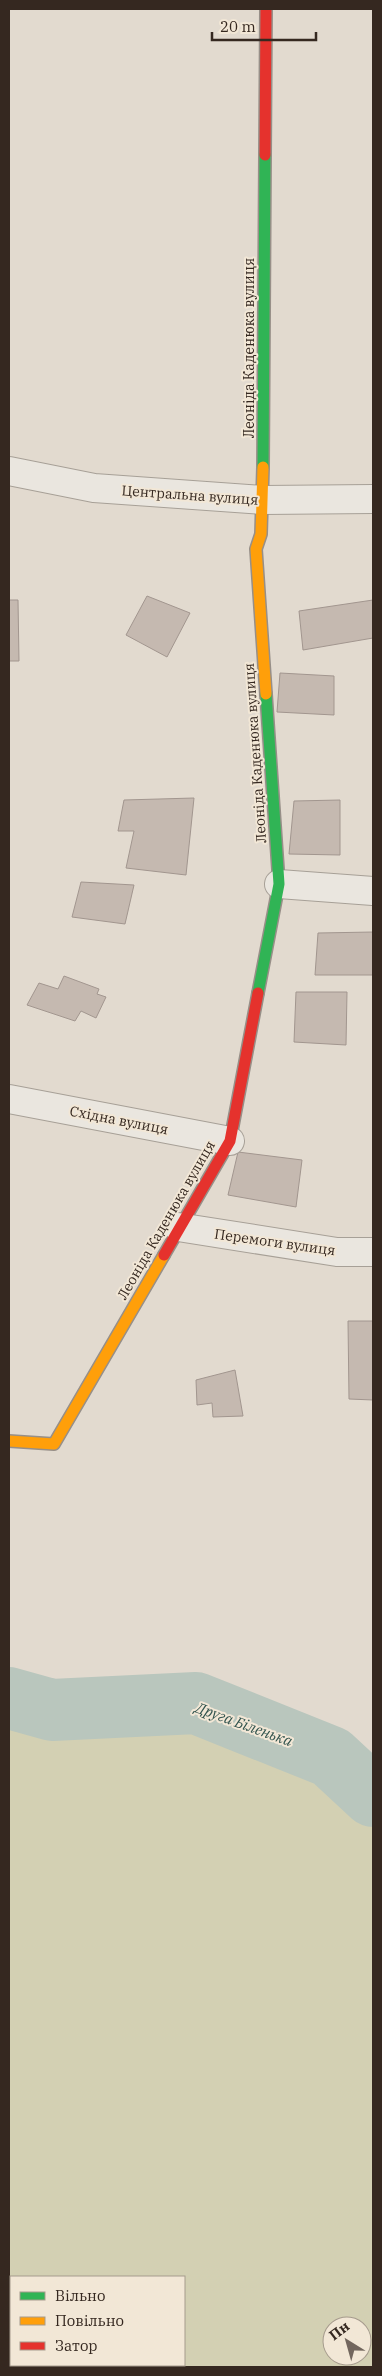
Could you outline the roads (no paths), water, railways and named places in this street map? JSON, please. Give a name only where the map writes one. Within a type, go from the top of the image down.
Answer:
[{"type":"street","name":"Леоніда Каденюка вулиця","points":[[9,1441],[54,1444],[178,1227],[230,1141],[279,884],[256,549],[261,534],[263,500],[266,9]]},
{"type":"street","name":"Центральна вулиця","points":[[9,471],[94,488],[263,500],[373,499]]},
{"type":"street","points":[[279,884],[373,891]]},
{"type":"street","name":"Східна вулиця","points":[[9,1098],[230,1141]]},
{"type":"street","name":"Перемоги вулиця","points":[[178,1227],[337,1252],[373,1252]]},
{"type":"waterway","name":"Друга Біленька","points":[[9,1698],[52,1710],[196,1703],[331,1757],[373,1796]]}]
